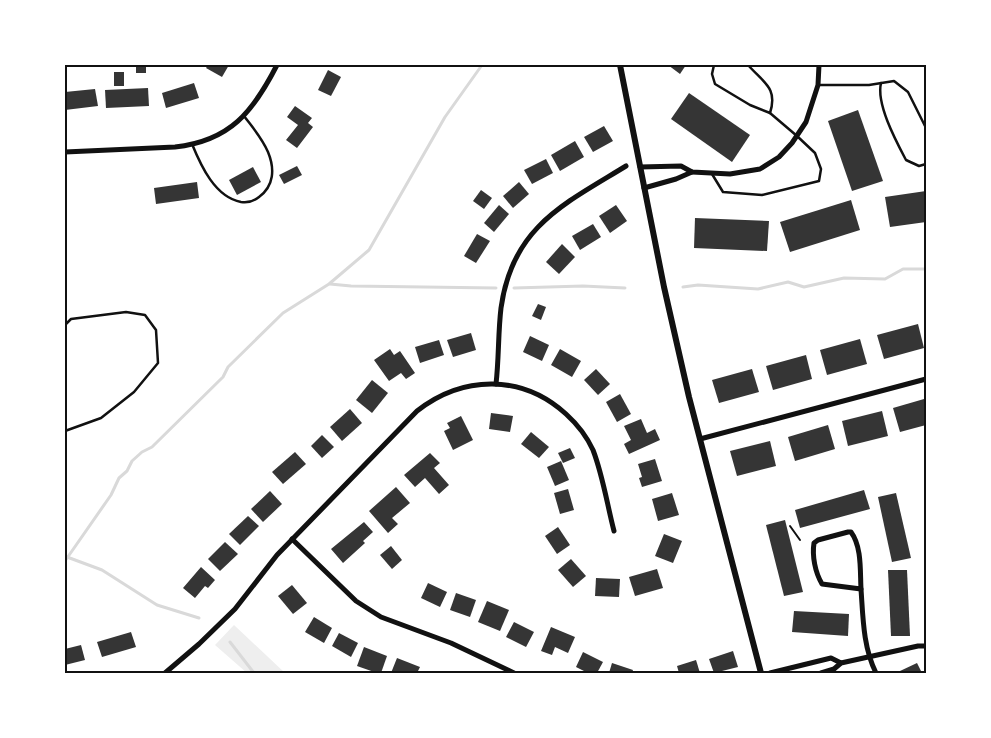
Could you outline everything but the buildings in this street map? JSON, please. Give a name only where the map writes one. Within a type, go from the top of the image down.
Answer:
[{"type":"street","points":[[65,152],[175,147],[212,138],[228,129],[253,106],[277,65]]},
{"type":"street","points":[[620,65],[666,296],[700,439],[761,673]]},
{"type":"street","points":[[640,166],[681,166],[692,172],[730,174],[760,169],[779,157],[806,122],[818,86],[819,65]]},
{"type":"street","points":[[496,384],[501,309],[511,269],[520,250],[532,233],[554,212],[626,166]]},
{"type":"street","points":[[644,188],[676,179],[692,172]]},
{"type":"street","points":[[700,439],[926,378]]},
{"type":"street","points":[[165,673],[200,644],[236,609],[292,539],[424,406],[439,396],[456,389],[478,384],[515,386],[541,396],[557,406],[572,419],[584,434],[592,449],[599,469],[614,531]]},
{"type":"street","points":[[861,589],[822,584],[818,578],[814,562],[814,543],[840,533],[851,532],[855,537],[858,548],[861,589],[863,621],[869,656],[876,673]]},
{"type":"street","points":[[292,539],[356,601],[375,614],[390,622],[451,643],[514,673]]},
{"type":"street","points":[[821,673],[834,669],[841,663],[918,646],[926,646]]},
{"type":"street","points":[[770,673],[831,658],[841,663]]},
{"type":"lane","points":[[711,173],[723,192],[762,195],[819,181],[821,169],[815,153],[770,113],[750,105],[715,84],[712,74],[714,65]]},
{"type":"lane","points":[[748,65],[772,92],[773,102],[770,113]]},
{"type":"lane","points":[[818,86],[847,86],[894,81],[908,92],[926,128]]},
{"type":"lane","points":[[881,83],[879,91],[880,100],[897,144],[906,160],[919,166],[926,164]]},
{"type":"lane","points":[[192,144],[199,162],[207,174],[226,194],[241,202],[256,199],[271,184],[273,175],[268,152],[259,134],[244,116]]},
{"type":"lane","points":[[65,325],[71,319],[126,312],[145,315],[156,330],[158,364],[134,392],[100,418],[65,431]]},
{"type":"path","points":[[790,526],[800,540]]},
{"type":"shaded area","points":[[234,625],[285,673],[247,673],[215,645]]},
{"type":"waterway","points":[[65,561],[132,461],[142,452],[152,447],[223,377],[228,367],[283,313],[329,284],[369,250],[445,117],[482,65]]},
{"type":"waterway","points":[[683,287],[698,285],[758,289],[788,282],[804,287],[844,278],[885,279],[903,269],[926,269]]},
{"type":"waterway","points":[[330,284],[496,288]]},
{"type":"waterway","points":[[514,288],[583,286],[625,288]]},
{"type":"waterway","points":[[67,557],[102,570],[157,605],[199,618]]},
{"type":"waterway","points":[[230,642],[254,673]]}]
